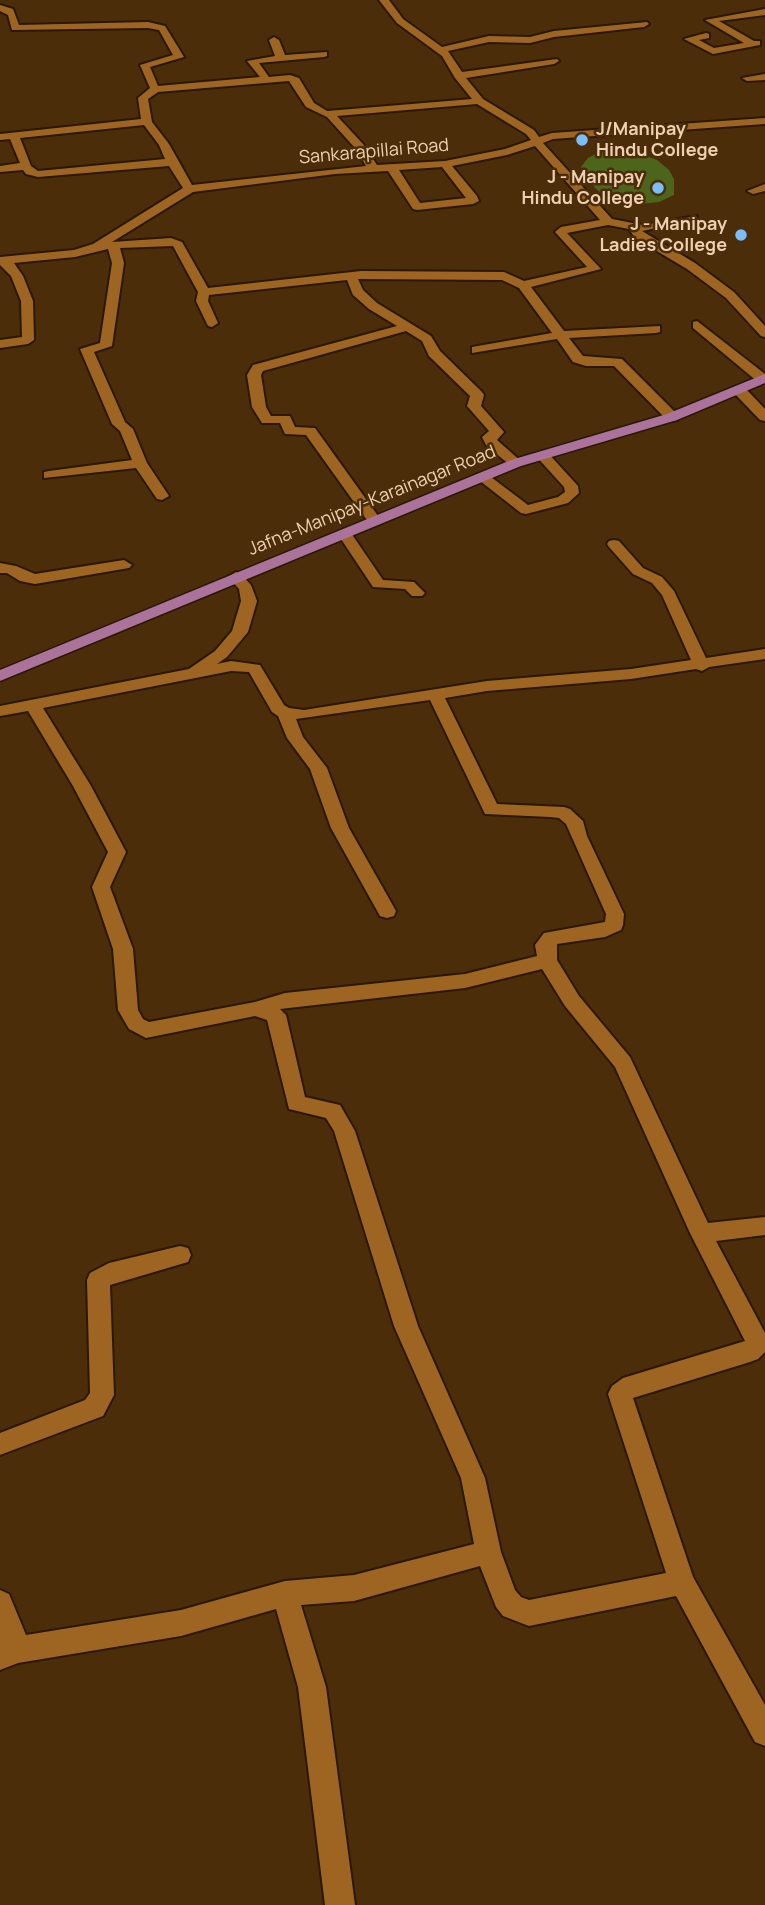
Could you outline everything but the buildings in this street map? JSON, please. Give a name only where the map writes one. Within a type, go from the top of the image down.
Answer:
[{"type":"main road","name":"Jafna-Manipay-Karainagar Road","points":[[0,676],[516,463],[672,417],[764,379]]},
{"type":"street","points":[[384,0],[400,21],[442,50],[458,76],[479,101],[520,124],[608,222]]},
{"type":"street","points":[[0,8],[10,10],[15,28],[63,25],[148,25],[162,28],[179,57],[145,65],[155,89]]},
{"type":"street","points":[[753,44],[710,20],[765,12]]},
{"type":"street","points":[[442,50],[489,39],[530,40],[554,34],[645,24]]},
{"type":"street","points":[[611,28],[635,39]]},
{"type":"street","points":[[706,36],[689,39],[713,51],[765,42]]},
{"type":"street","points":[[274,40],[281,58]]},
{"type":"street","points":[[266,79],[252,61],[324,54]]},
{"type":"street","points":[[458,76],[554,61]]},
{"type":"street","points":[[747,78],[765,77]]},
{"type":"street","points":[[189,189],[164,145],[147,122],[143,98],[155,89],[293,79],[310,105],[321,114],[479,101]]},
{"type":"street","points":[[330,114],[359,146],[373,168]]},
{"type":"street","name":"Sankarapillai Road","points":[[3,261],[75,253],[97,246],[189,189],[207,185],[373,168],[445,164],[507,152],[536,140],[600,132],[765,121]]},
{"type":"street","points":[[0,137],[147,122]]},
{"type":"street","points":[[14,136],[30,172],[44,174],[172,162]]},
{"type":"street","points":[[392,168],[417,207],[473,201],[445,164]]},
{"type":"street","points":[[0,169],[26,166]]},
{"type":"street","points":[[753,191],[765,187]]},
{"type":"street","points":[[523,285],[596,269],[561,232],[608,222],[635,229],[693,219]]},
{"type":"street","points":[[635,229],[639,236],[691,266],[730,295],[765,333]]},
{"type":"street","points":[[97,246],[154,240],[177,244],[204,292],[202,301],[212,323]]},
{"type":"street","points":[[113,246],[118,263],[106,346],[86,349],[119,424],[126,429],[140,463],[162,496]]},
{"type":"street","points":[[0,344],[28,340],[27,301],[17,276],[3,261]]},
{"type":"street","points":[[351,276],[357,292],[373,306],[427,339],[434,353],[477,395],[474,406],[497,432],[489,437],[516,463]]},
{"type":"street","points":[[204,292],[351,276],[504,276],[523,285],[578,359],[586,362],[617,362],[672,417]]},
{"type":"street","points":[[697,325],[764,379]]},
{"type":"street","points":[[374,520],[310,431],[290,430],[285,419],[267,420],[259,407],[254,375],[258,368],[408,327]]},
{"type":"street","points":[[477,350],[559,335],[656,329]]},
{"type":"street","points":[[738,390],[765,417]]},
{"type":"street","points":[[482,477],[526,510],[563,500],[572,494],[571,486],[542,455]]},
{"type":"street","points":[[48,475],[140,463]]},
{"type":"street","points":[[344,533],[378,584],[409,585],[417,593]]},
{"type":"street","points":[[614,544],[638,570],[657,580],[668,594],[702,666]]},
{"type":"street","points":[[0,568],[11,569],[25,578],[35,579],[124,565]]},
{"type":"street","points":[[188,676],[221,654],[240,632],[249,601],[246,588],[236,577]]},
{"type":"street","points":[[0,711],[231,666],[254,668],[278,708],[285,713],[304,715],[487,686],[702,666],[765,654]]},
{"type":"street","points":[[435,694],[491,810],[550,811],[564,813],[575,821],[578,836],[615,914],[614,925],[605,930],[551,938],[545,945],[547,961],[572,1001],[623,1063],[701,1233],[758,1343],[750,1352],[631,1386],[620,1394],[682,1582],[765,1732]]},
{"type":"street","points":[[33,705],[82,786],[117,852],[101,887],[123,949],[128,1010],[136,1024],[146,1030],[255,1009],[285,1000],[465,981],[547,961]]},
{"type":"street","points":[[285,713],[295,738],[318,768],[340,828],[387,911]]},
{"type":"street","points":[[255,1009],[276,1015],[296,1103],[333,1111],[345,1131],[406,1326],[473,1479],[488,1552],[505,1598],[512,1607],[529,1613],[682,1582]]},
{"type":"street","points":[[701,1233],[765,1226]]},
{"type":"street","points":[[0,1444],[94,1408],[102,1395],[98,1280],[109,1273],[180,1255]]},
{"type":"street","points":[[0,1603],[9,1653],[181,1623],[285,1594],[354,1588],[488,1552]]},
{"type":"street","points":[[285,1594],[312,1688],[340,1905]]},
{"type":"green space","points":[[622,150],[657,160],[669,170],[674,179],[674,195],[659,202],[640,204],[606,197],[595,188],[581,167],[588,158],[600,152]]},
{"type":"place","name":"J/Manipay Hindu College","points":[[582,140]]},
{"type":"place","name":"J - Manipay Hindu College","points":[[658,188]]},
{"type":"place","name":"J - Manipay Ladies College","points":[[741,235]]}]
